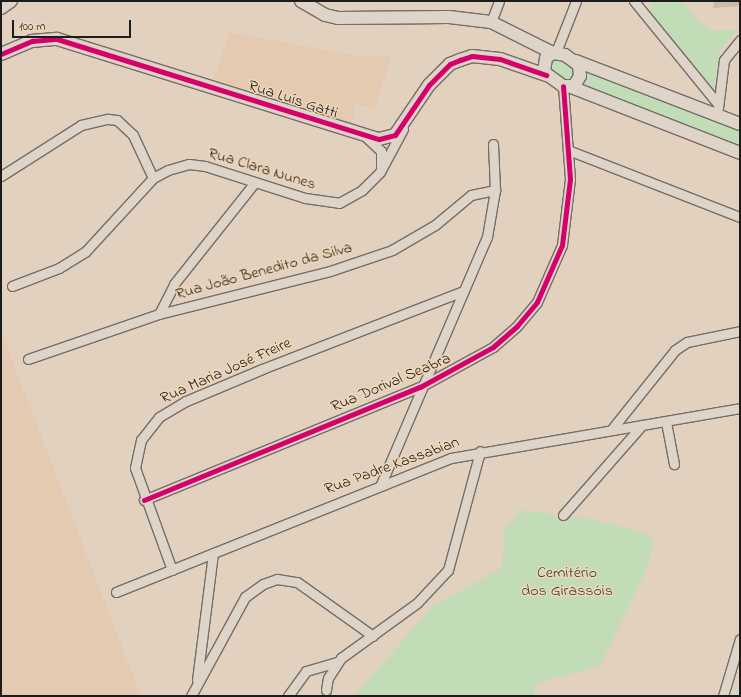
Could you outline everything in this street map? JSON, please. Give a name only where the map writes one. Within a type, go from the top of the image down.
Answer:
[{"type":"street","points":[[1,8],[11,1]]},
{"type":"street","points":[[301,1],[325,15],[338,18],[449,17],[491,22],[554,53],[718,109],[740,124]]},
{"type":"street","points":[[491,22],[499,1]]},
{"type":"street","points":[[576,1],[554,53],[544,63],[546,75],[567,87],[740,153]]},
{"type":"street","points":[[634,1],[718,109]]},
{"type":"street","name":"Rua Luís Gatti","points":[[1,54],[32,41],[57,39],[366,138],[390,137],[409,119],[429,85],[450,64],[460,60],[472,56],[500,59],[546,75]]},
{"type":"street","points":[[718,109],[724,60],[740,40]]},
{"type":"street","points":[[567,87],[580,76],[576,61]]},
{"type":"street","name":"Rua Dorival Seabra","points":[[144,500],[420,387],[493,347],[517,326],[536,302],[562,245],[568,215],[567,87]]},
{"type":"street","points":[[1,176],[81,125],[108,119],[117,120],[133,135],[153,178]]},
{"type":"street","name":"Rua Clara Nunes","points":[[12,286],[59,268],[85,252],[153,178],[177,166],[198,165],[305,198],[338,203],[362,190],[380,172],[409,119]]},
{"type":"street","name":"Rua Luís Gatti","points":[[366,138],[381,151],[380,172]]},
{"type":"street","points":[[381,484],[420,387],[461,292],[487,237],[495,190],[493,144]]},
{"type":"street","points":[[568,150],[740,218]]},
{"type":"street","points":[[159,314],[174,284],[255,182]]},
{"type":"street","name":"Rua João Benedito da Silva","points":[[28,359],[159,314],[330,271],[392,250],[424,233],[470,195],[495,190]]},
{"type":"street","name":"Rua Maria José Freire","points":[[172,570],[136,479],[136,454],[149,427],[172,408],[461,292]]},
{"type":"street","points":[[611,430],[675,350],[687,342],[740,331]]},
{"type":"street","name":"Rua Padre Kassabian","points":[[116,592],[381,484],[480,451],[666,422],[740,408]]},
{"type":"street","points":[[666,422],[674,464]]},
{"type":"street","points":[[563,515],[642,425]]},
{"type":"street","points":[[288,696],[306,671],[337,662],[432,591],[448,570],[480,451]]},
{"type":"street","points":[[196,686],[213,553]]},
{"type":"street","points":[[191,696],[245,597],[258,586],[277,579],[297,582],[373,636]]},
{"type":"street","points":[[722,696],[740,639]]},
{"type":"street","points":[[326,690],[328,678],[337,662]]},
{"type":"shaded area","points":[[229,32],[358,56],[392,57],[374,109],[356,104],[352,125],[214,79]]},
{"type":"shaded area","points":[[1,331],[141,696],[1,696]]},
{"type":"green space","points":[[653,1],[683,1],[695,19],[711,30],[737,30],[720,51],[713,90],[649,16]]},
{"type":"green space","points":[[555,60],[576,68],[575,74],[568,80],[548,72]]},
{"type":"green space","points":[[589,67],[740,126],[740,148],[582,86]]},
{"type":"green space","name":"Cemitério dos Girassóis","points":[[522,510],[592,519],[646,533],[653,541],[648,566],[600,666],[537,683],[533,696],[354,696],[433,606],[502,568],[505,529]]},
{"type":"building","points":[[714,1],[740,1],[740,6],[713,8]]},
{"type":"cycle path","points":[[1,54],[32,41],[57,39],[379,139],[395,135],[429,85],[450,64],[460,60],[472,56],[500,59],[546,75]]},
{"type":"cycle path","points":[[144,500],[420,387],[493,347],[517,326],[537,302],[562,245],[570,179],[563,86]]}]
